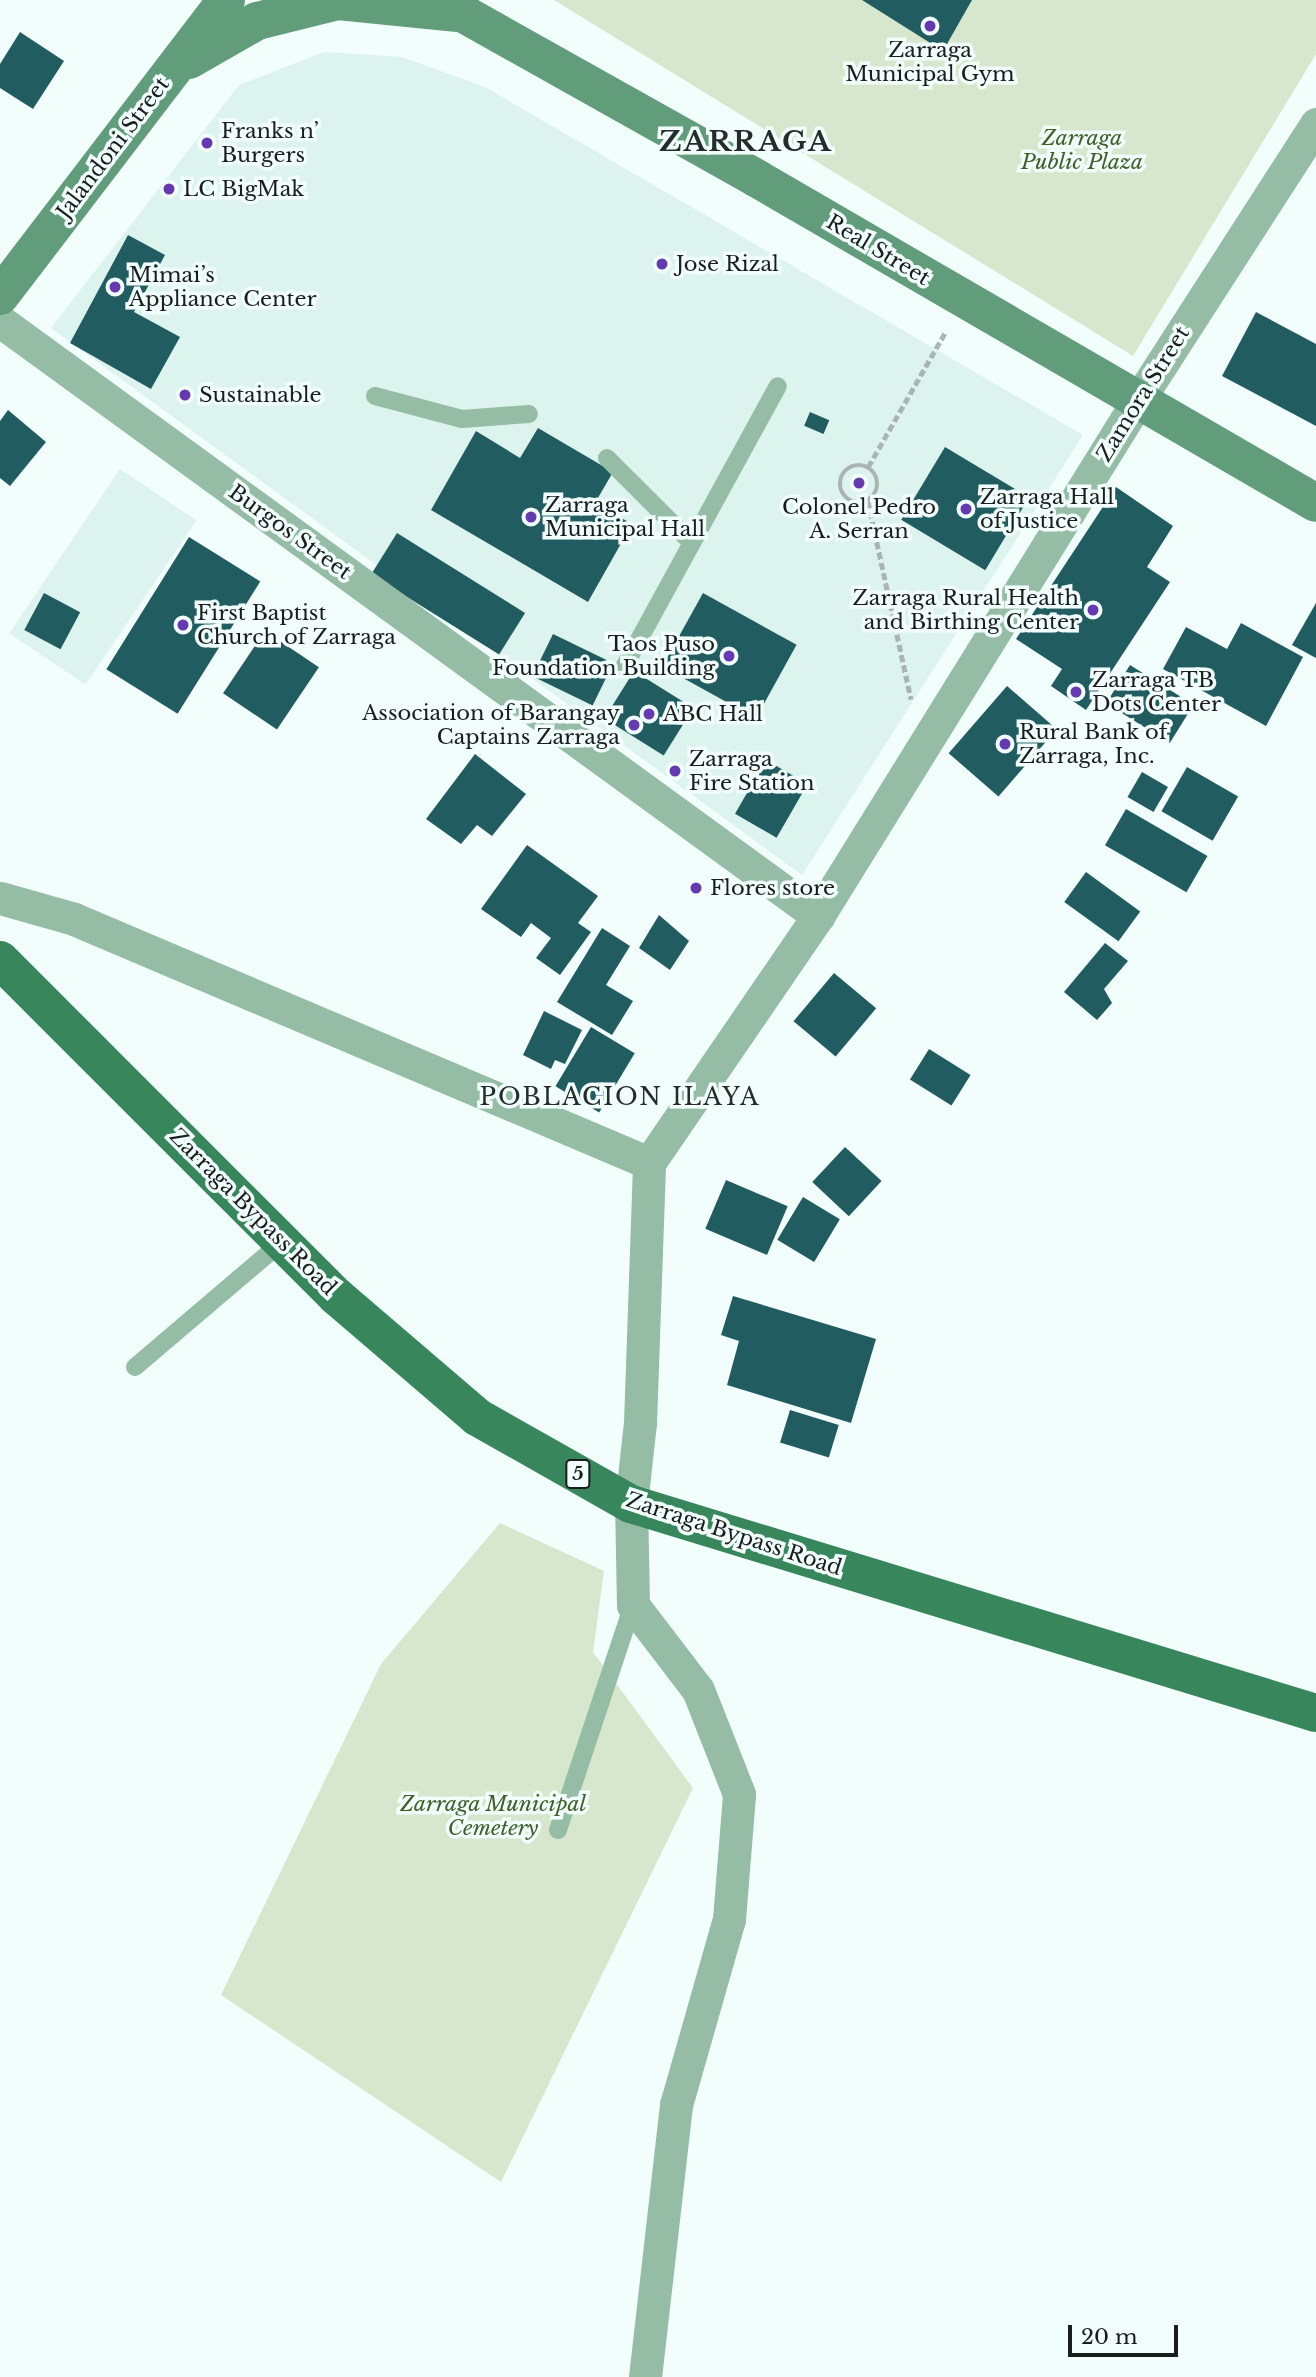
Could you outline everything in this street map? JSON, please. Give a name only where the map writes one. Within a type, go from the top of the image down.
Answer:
[{"type":"main road","name":"Jalandoni Street","points":[[0,296],[225,0]]},
{"type":"main road","points":[[172,69],[257,21],[338,1],[454,5]]},
{"type":"main road","name":"Real Street","points":[[454,5],[1136,402],[1316,503]]},
{"type":"main road","name":"Zarraga Bypass Road","points":[[0,960],[284,1240],[336,1296],[477,1417],[631,1504],[1316,1713]]},
{"type":"street","name":"Zamora Street","points":[[649,1163],[818,916],[1136,402],[1316,124]]},
{"type":"street","name":"Burgos Street","points":[[0,321],[818,916]]},
{"type":"street","points":[[0,898],[74,919],[649,1163],[640,1423],[631,1504],[633,1605],[698,1690],[739,1794],[729,1919],[676,2105],[645,2377]]},
{"type":"lane","points":[[624,667],[778,386]]},
{"type":"lane","points":[[375,396],[462,419],[529,414]]},
{"type":"lane","points":[[607,458],[692,543]]},
{"type":"lane","points":[[135,1367],[284,1240]]},
{"type":"lane","points":[[558,1830],[633,1605]]},
{"type":"path","points":[[868,467],[964,300]]},
{"type":"path","points":[[868,467],[877,480],[868,501],[922,750]]},
{"type":"path","points":[[868,467],[847,469],[840,485],[849,501],[868,501]]},
{"type":"shaded area","points":[[324,52],[402,57],[485,87],[1083,435],[802,875],[51,328],[239,85]]},
{"type":"shaded area","points":[[120,469],[196,520],[86,685],[9,633]]},
{"type":"green space","name":"Zarraga Public Plaza","points":[[554,0],[1316,0],[1316,54],[1133,356]]},
{"type":"green space","name":"Zarraga Municipal Cemetery","points":[[500,1523],[604,1571],[593,1652],[693,1788],[501,2182],[221,1995],[381,1664]]},
{"type":"building","name":"Zarraga Municipal Gym","points":[[862,0],[972,0],[943,51]]},
{"type":"building","points":[[20,32],[64,61],[33,109],[0,88],[0,64]]},
{"type":"building","points":[[128,235],[165,255],[134,312],[180,337],[151,389],[70,343]]},
{"type":"building","points":[[1256,312],[1316,344],[1316,426],[1222,376]]},
{"type":"building","points":[[8,410],[46,442],[10,486],[0,478],[0,421]]},
{"type":"building","points":[[810,412],[829,420],[823,434],[804,426]]},
{"type":"building","name":"Zarraga Municipal Hall","points":[[538,428],[613,472],[595,503],[632,524],[588,602],[431,510],[476,431],[520,458]]},
{"type":"building","name":"Zarraga Hall of Justice","points":[[945,447],[1029,497],[985,570],[901,520]]},
{"type":"building","name":"Zarraga Rural Health and Birthing Center","points":[[1116,487],[1173,526],[1147,567],[1170,582],[1086,710],[1051,686],[1062,669],[1016,639]]},
{"type":"building","points":[[397,533],[525,613],[499,655],[371,575]]},
{"type":"building","name":"First Baptist Church of Zarraga","points":[[189,537],[260,582],[178,714],[106,669]]},
{"type":"building","points":[[44,593],[80,612],[60,649],[24,630]]},
{"type":"building","name":"Taos Puso Foundation Building","points":[[703,593],[797,645],[756,718],[662,666]]},
{"type":"building","points":[[1316,603],[1316,658],[1292,645]]},
{"type":"building","points":[[1241,623],[1303,657],[1266,726],[1163,669],[1186,627],[1227,649]]},
{"type":"building","points":[[265,631],[319,667],[277,730],[223,693]]},
{"type":"building","points":[[553,634],[613,663],[593,706],[532,676]]},
{"type":"building","points":[[1130,665],[1194,705],[1170,743],[1106,703]]},
{"type":"building","name":"ABC Hall","points":[[634,671],[693,708],[664,756],[604,718]]},
{"type":"building","name":"Rural Bank of Zarraga, Inc.","points":[[1007,686],[1057,729],[998,796],[949,753]]},
{"type":"building","points":[[475,754],[526,794],[492,836],[477,825],[461,844],[426,819]]},
{"type":"building","points":[[766,760],[808,784],[777,838],[735,814]]},
{"type":"building","points":[[1187,767],[1238,796],[1213,841],[1162,811]]},
{"type":"building","points":[[1142,772],[1168,787],[1153,812],[1128,797]]},
{"type":"building","points":[[1126,809],[1207,856],[1186,892],[1105,845]]},
{"type":"building","points":[[527,845],[598,896],[578,923],[591,932],[560,975],[536,958],[551,938],[531,923],[521,937],[481,909]]},
{"type":"building","points":[[1086,872],[1140,911],[1118,941],[1064,902]]},
{"type":"building","points":[[659,915],[689,941],[670,970],[639,948]]},
{"type":"building","points":[[602,928],[630,946],[606,985],[633,1001],[612,1035],[557,1002]]},
{"type":"building","points":[[1105,943],[1128,961],[1104,989],[1112,1003],[1097,1020],[1064,992]]},
{"type":"building","points":[[834,973],[876,1008],[836,1057],[794,1021]]},
{"type":"building","points":[[544,1011],[582,1030],[565,1064],[555,1060],[551,1069],[523,1055]]},
{"type":"building","points":[[591,1027],[635,1053],[599,1112],[555,1086]]},
{"type":"building","points":[[929,1049],[971,1075],[951,1105],[910,1080]]},
{"type":"building","points":[[845,1147],[882,1181],[849,1216],[812,1182]]},
{"type":"building","points":[[726,1180],[788,1206],[767,1255],[705,1229]]},
{"type":"building","points":[[803,1197],[840,1219],[814,1262],[777,1240]]},
{"type":"building","points":[[733,1296],[876,1339],[851,1423],[727,1385],[739,1341],[721,1335]]},
{"type":"building","points":[[790,1410],[839,1425],[829,1457],[780,1443]]},
{"type":"place","name":"Zarraga Municipal Gym","points":[[930,26]]},
{"type":"place","name":"Franks n’ Burgers","points":[[207,143]]},
{"type":"place","name":"LC BigMak","points":[[169,189]]},
{"type":"place","name":"Jose Rizal","points":[[662,264]]},
{"type":"place","name":"Mimai’s Appliance Center","points":[[115,287]]},
{"type":"place","name":"Sustainable","points":[[185,395]]},
{"type":"place","name":"Colonel Pedro A. Serran","points":[[859,483]]},
{"type":"place","name":"Zarraga Hall of Justice","points":[[966,509]]},
{"type":"place","name":"Zarraga Municipal Hall","points":[[531,517]]},
{"type":"place","name":"Zarraga Rural Health and Birthing Center","points":[[1093,610]]},
{"type":"place","name":"First Baptist Church of Zarraga","points":[[183,625]]},
{"type":"place","name":"Taos Puso Foundation Building","points":[[729,656]]},
{"type":"place","name":"Zarraga TB Dots Center","points":[[1076,692]]},
{"type":"place","name":"ABC Hall","points":[[649,714]]},
{"type":"place","name":"Association of Barangay Captains Zarraga","points":[[634,725]]},
{"type":"place","name":"Rural Bank of Zarraga, Inc.","points":[[1005,744]]},
{"type":"place","name":"Zarraga Fire Station","points":[[675,771]]},
{"type":"place","name":"Flores store","points":[[696,888]]},
{"type":"district","name":"ZARRAGA","points":[[746,142]]},
{"type":"district","name":"POBLACION ILAYA","points":[[620,1097]]}]
